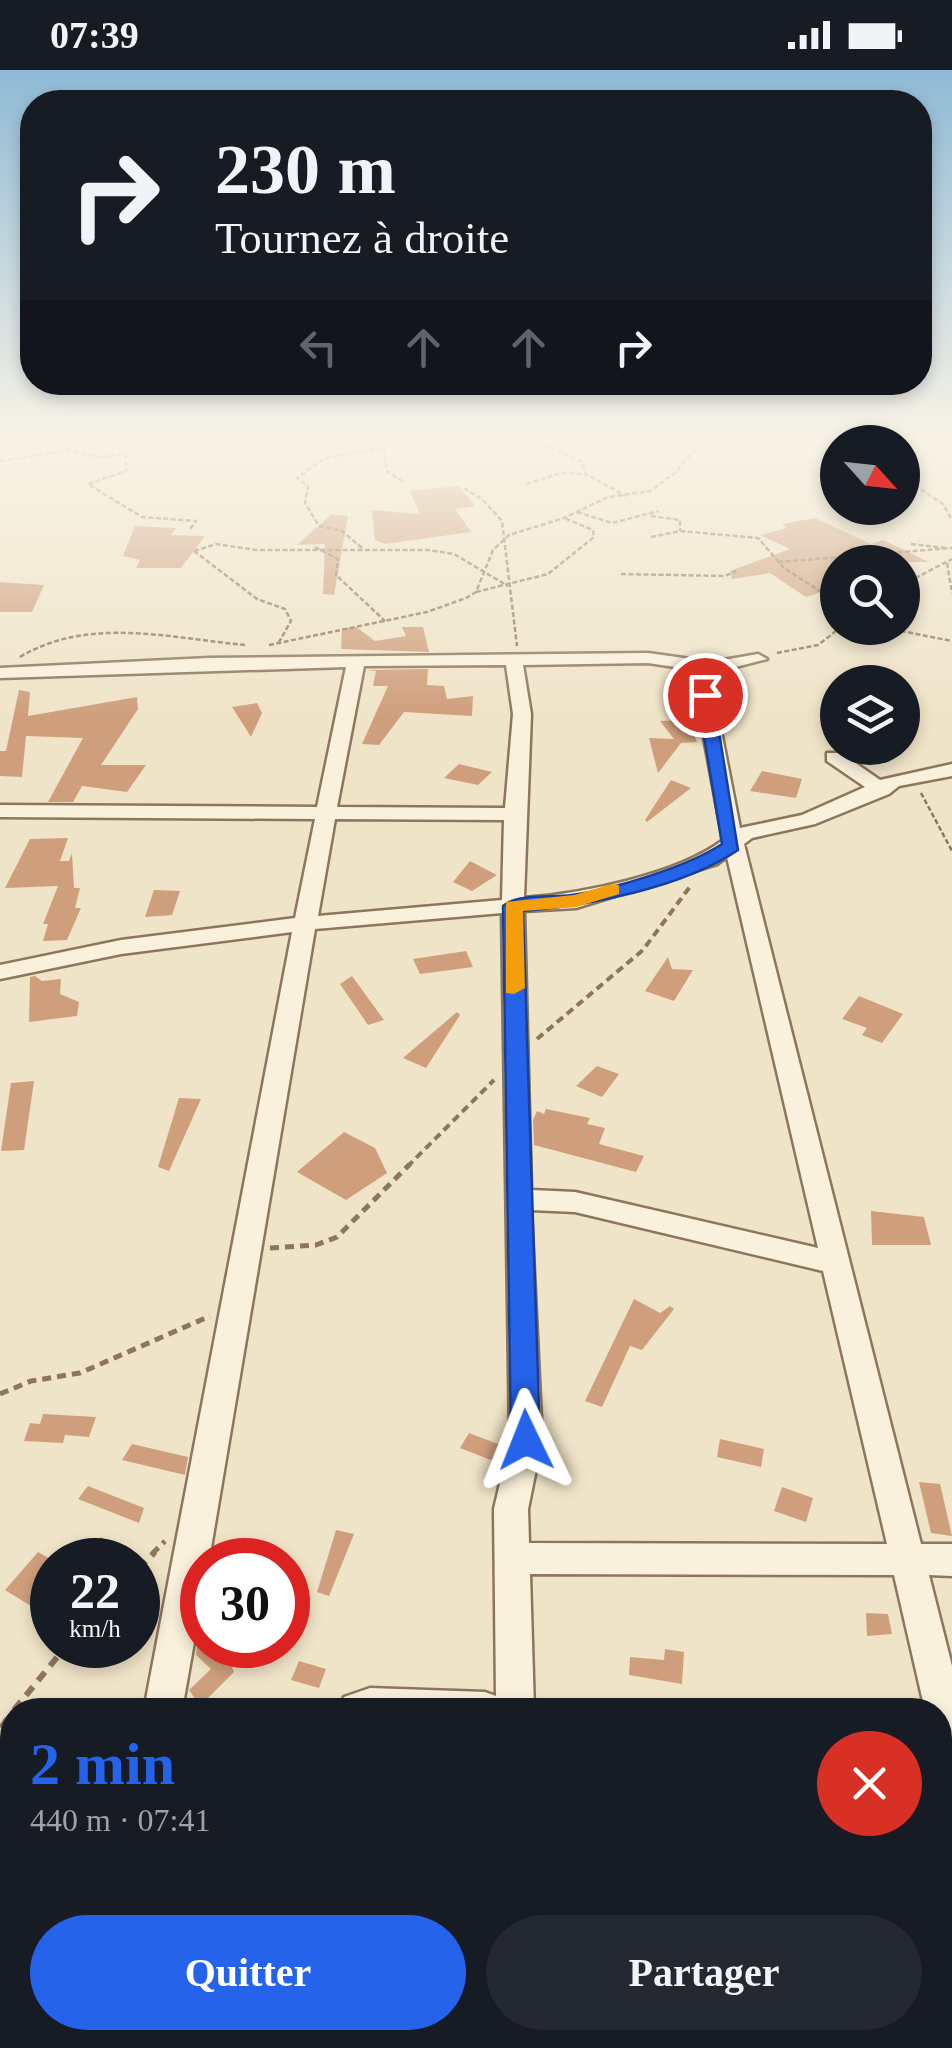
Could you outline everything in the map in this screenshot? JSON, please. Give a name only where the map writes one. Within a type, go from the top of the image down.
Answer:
[{"type":"street","points":[[2,677],[209,663],[648,658],[712,666],[758,659]]},
{"type":"street","points":[[514,660],[522,714],[513,906],[517,1199],[526,1440],[511,1509],[515,1698]]},
{"type":"street","points":[[165,1698],[242,1302],[302,926],[356,662]]},
{"type":"street","points":[[712,666],[705,695],[732,846],[942,1698]]},
{"type":"street","points":[[847,765],[882,790]]},
{"type":"street","points":[[0,972],[121,947],[376,914],[576,901],[710,860],[745,833],[808,820],[910,776],[952,770]]},
{"type":"street","points":[[0,811],[324,816],[516,814]]},
{"type":"street","points":[[517,1199],[575,1202],[834,1263]]},
{"type":"street","points":[[514,1558],[908,1556],[952,1560]]},
{"type":"path","points":[[344,532],[362,548]]},
{"type":"path","points":[[507,532],[508,586],[520,630],[514,660]]},
{"type":"path","points":[[476,592],[493,550],[509,536],[520,532]]},
{"type":"path","points":[[265,646],[427,612],[476,592],[548,574],[594,536],[593,532]]},
{"type":"path","points":[[651,537],[678,532]]},
{"type":"path","points":[[684,532],[758,538],[775,562],[820,591]]},
{"type":"path","points":[[279,642],[291,622],[285,609],[257,599],[194,551],[216,544],[256,550],[314,547],[454,554],[481,574],[508,586]]},
{"type":"path","points":[[911,544],[950,548]]},
{"type":"path","points":[[314,547],[338,559],[336,575],[386,621]]},
{"type":"path","points":[[775,562],[950,548]]},
{"type":"path","points":[[920,575],[952,558]]},
{"type":"path","points":[[946,563],[952,593]]},
{"type":"path","points":[[621,574],[726,576],[736,571]]},
{"type":"path","points":[[2,677],[37,645],[92,636],[151,632],[249,645]]},
{"type":"path","points":[[920,635],[952,641]]},
{"type":"path","points":[[758,659],[820,643]]},
{"type":"path","points":[[910,776],[952,851]]},
{"type":"path","points":[[0,1394],[31,1381],[80,1373],[242,1302]]},
{"type":"path","points":[[24,1698],[48,1668]]},
{"type":"building","points":[[132,532],[205,536],[181,568],[136,568],[140,560],[123,556]]},
{"type":"building","points":[[311,532],[345,532],[334,595],[323,594],[325,544],[297,545]]},
{"type":"building","points":[[374,532],[469,532],[385,544],[375,540]]},
{"type":"building","points":[[846,532],[871,544],[883,540],[893,545],[820,545],[820,593],[806,597],[770,573],[732,579],[730,571],[790,549],[760,535]]},
{"type":"building","points":[[0,582],[44,585],[32,612],[0,612]]},
{"type":"building","points":[[356,627],[375,641],[406,636],[402,627],[423,627],[429,652],[341,649],[342,628]]},
{"type":"building","points":[[428,669],[427,685],[444,686],[447,699],[473,696],[472,716],[404,712],[379,745],[362,744],[388,686],[373,686],[376,671],[367,670]]},
{"type":"building","points":[[19,690],[30,692],[28,716],[137,697],[138,709],[101,765],[146,765],[127,792],[82,786],[73,802],[48,802],[83,738],[26,736],[22,777],[0,776],[0,751],[6,751]]},
{"type":"building","points":[[257,703],[262,713],[251,737],[232,707]]},
{"type":"building","points":[[688,720],[697,742],[681,743],[658,773],[649,738],[674,739],[660,721]]},
{"type":"building","points":[[459,764],[492,772],[478,785],[444,778]]},
{"type":"building","points":[[762,771],[802,779],[796,798],[750,791]]},
{"type":"building","points":[[671,780],[691,788],[647,822],[645,820]]},
{"type":"building","points":[[68,838],[60,861],[69,861],[72,853],[74,888],[80,888],[75,908],[81,908],[67,940],[43,941],[48,924],[43,924],[58,886],[5,888],[30,839]]},
{"type":"building","points":[[470,861],[497,875],[472,891],[453,882]]},
{"type":"building","points":[[154,890],[180,891],[172,915],[145,917]]},
{"type":"building","points":[[466,951],[473,967],[420,974],[413,959]]},
{"type":"building","points":[[668,957],[672,969],[693,970],[674,1001],[645,991]]},
{"type":"building","points":[[352,976],[384,1020],[368,1025],[340,984]]},
{"type":"building","points":[[30,977],[42,981],[61,979],[60,994],[79,1002],[77,1016],[29,1022]]},
{"type":"building","points":[[859,996],[903,1014],[882,1043],[862,1035],[867,1028],[842,1019]]},
{"type":"building","points":[[457,1012],[460,1015],[426,1068],[403,1058]]},
{"type":"building","points":[[597,1066],[619,1074],[602,1097],[576,1086]]},
{"type":"building","points":[[34,1081],[24,1150],[1,1151],[11,1083]]},
{"type":"building","points":[[179,1098],[201,1099],[169,1171],[158,1167]]},
{"type":"building","points":[[546,1109],[590,1118],[587,1124],[605,1128],[599,1144],[644,1156],[636,1172],[534,1145],[533,1120],[537,1111],[544,1114]]},
{"type":"building","points":[[344,1132],[375,1148],[387,1173],[346,1200],[297,1172]]},
{"type":"building","points":[[871,1211],[924,1217],[931,1245],[872,1245]]},
{"type":"building","points":[[634,1299],[660,1313],[670,1306],[674,1309],[642,1350],[630,1346],[602,1407],[585,1401]]},
{"type":"building","points":[[43,1414],[96,1417],[89,1437],[65,1435],[63,1443],[24,1441],[30,1423],[40,1424]]},
{"type":"building","points":[[469,1433],[503,1446],[496,1462],[460,1448]]},
{"type":"building","points":[[720,1439],[764,1449],[761,1467],[717,1457]]},
{"type":"building","points":[[132,1444],[188,1457],[185,1475],[122,1460]]},
{"type":"building","points":[[919,1482],[940,1484],[952,1536],[931,1533]]},
{"type":"building","points":[[88,1486],[144,1508],[139,1523],[78,1499]]},
{"type":"building","points":[[782,1487],[813,1498],[806,1522],[774,1511]]},
{"type":"building","points":[[336,1530],[354,1534],[329,1596],[317,1592]]},
{"type":"building","points":[[30,1561],[30,1605],[5,1590]]},
{"type":"building","points":[[866,1613],[888,1614],[892,1634],[867,1636]]},
{"type":"building","points":[[665,1649],[684,1652],[682,1684],[629,1675],[630,1657],[664,1660]]},
{"type":"building","points":[[310,1664],[326,1669],[319,1688],[291,1680],[296,1668],[310,1668]]},
{"type":"building","points":[[232,1668],[234,1672],[208,1698],[194,1698],[189,1690],[211,1669]]},
{"type":"slow traffic","points":[[514,988],[513,906],[576,901],[612,890]]},
{"type":"route","points":[[526,1440],[517,1199],[513,906],[576,901],[710,860],[732,846],[705,695]]}]
